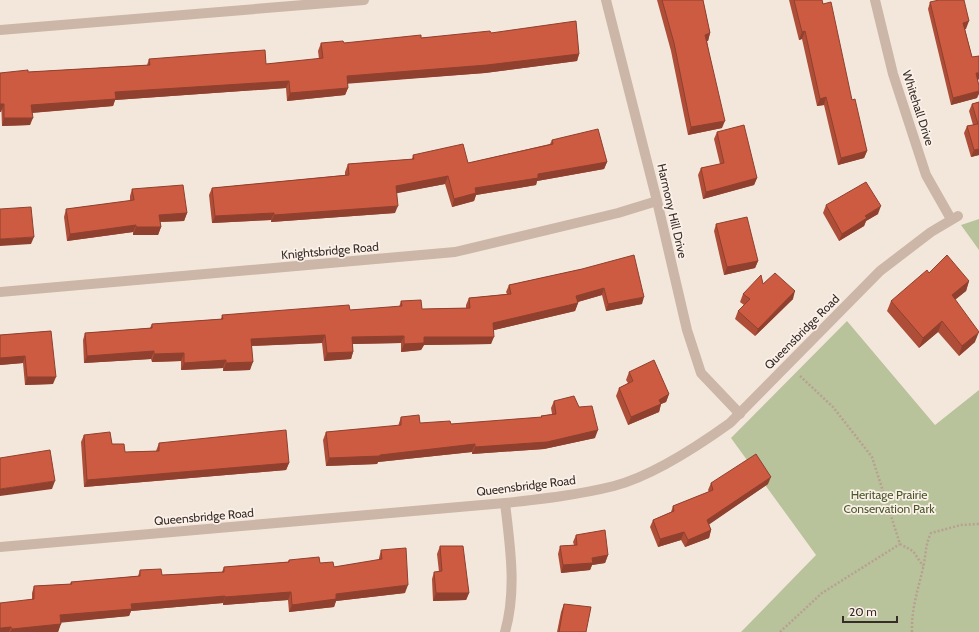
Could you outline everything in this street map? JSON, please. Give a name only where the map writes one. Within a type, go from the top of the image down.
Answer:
[{"type":"street","points":[[0,30],[364,0]]},
{"type":"street","name":"Harmony Hill Drive","points":[[606,0],[657,201],[686,330],[700,373],[740,414]]},
{"type":"street","name":"Whitehall Drive","points":[[875,0],[893,74],[926,175],[955,217]]},
{"type":"street","name":"Knightsbridge Road","points":[[0,292],[455,252],[618,213],[657,201]]},
{"type":"street","name":"Queensbridge Road","points":[[0,547],[505,503],[564,496],[615,485],[657,468],[702,443],[730,423],[880,271],[931,232],[955,217]]},
{"type":"street","points":[[505,503],[511,554],[512,586],[510,615],[505,632]]},
{"type":"path","points":[[800,376],[834,407],[872,457],[900,544],[913,552],[923,566]]},
{"type":"path","points":[[912,632],[911,616],[923,566],[926,543],[931,533],[961,524],[979,524]]},
{"type":"path","points":[[780,632],[822,593],[900,544]]},
{"type":"green space","points":[[979,219],[979,250],[961,225]]},
{"type":"green space","name":"Heritage Prairie Conservation Park","points":[[847,321],[935,425],[979,390],[979,632],[741,632],[816,555],[731,438]]},
{"type":"building","points":[[662,0],[703,0],[710,33],[705,35],[725,121],[691,127],[674,43]]},
{"type":"building","points":[[794,0],[822,0],[823,4],[831,2],[852,100],[855,99],[867,151],[841,158],[826,97],[820,99],[805,31],[802,32]]},
{"type":"building","points":[[939,0],[964,0],[969,21],[963,23],[972,57],[979,56],[979,73],[976,73],[979,91],[953,98],[930,2]]},
{"type":"building","points":[[576,21],[579,54],[487,65],[347,76],[348,88],[290,93],[289,81],[115,92],[116,99],[31,105],[33,118],[4,118],[4,104],[0,104],[0,73],[28,70],[28,72],[150,65],[149,59],[265,50],[266,64],[323,58],[321,43],[343,41],[344,43],[421,35],[421,38],[490,31],[491,33]]},
{"type":"building","points":[[979,102],[979,149],[974,150],[967,126],[978,124],[972,104]]},
{"type":"building","points":[[744,125],[757,178],[706,192],[701,168],[724,163],[717,132]]},
{"type":"building","points":[[598,129],[607,162],[538,174],[538,178],[475,188],[476,193],[454,199],[448,176],[396,186],[398,206],[274,215],[274,213],[215,216],[212,188],[349,175],[348,164],[414,159],[413,155],[463,144],[468,163],[553,144],[552,140]]},
{"type":"building","points":[[866,182],[881,206],[865,216],[867,218],[842,234],[826,205]]},
{"type":"building","points":[[183,185],[187,213],[159,215],[161,227],[136,227],[136,225],[70,234],[66,209],[134,200],[132,189]]},
{"type":"building","points":[[31,207],[34,237],[0,239],[0,209]]},
{"type":"building","points":[[747,217],[758,261],[727,267],[716,224]]},
{"type":"building","points":[[634,255],[644,297],[608,304],[604,288],[576,296],[578,303],[493,323],[494,337],[424,337],[424,343],[404,344],[404,336],[352,337],[353,352],[327,353],[325,335],[251,339],[253,362],[226,363],[226,360],[184,363],[184,353],[154,354],[154,351],[87,356],[85,333],[152,328],[152,324],[223,319],[222,315],[349,305],[350,310],[402,306],[401,301],[421,300],[422,309],[470,308],[469,298],[511,294],[509,285],[582,269]]},
{"type":"building","points":[[947,255],[969,281],[952,295],[979,332],[962,346],[942,321],[923,338],[891,301],[927,270],[929,273]]},
{"type":"building","points":[[775,273],[795,291],[758,329],[738,311],[750,299],[743,294],[761,275],[763,284]]},
{"type":"building","points":[[51,331],[56,377],[27,377],[25,356],[0,358],[0,335]]},
{"type":"building","points":[[654,360],[669,394],[659,400],[661,404],[631,417],[619,388],[633,381],[629,372]]},
{"type":"building","points":[[574,396],[579,407],[592,406],[598,430],[547,442],[475,447],[475,444],[380,456],[329,458],[326,432],[401,425],[401,417],[419,415],[420,423],[450,421],[451,424],[542,417],[541,416],[556,414],[554,401]]},
{"type":"building","points":[[286,430],[289,463],[87,480],[84,435],[110,432],[112,444],[124,444],[125,452],[159,451],[159,443]]},
{"type":"building","points":[[50,450],[55,481],[0,489],[0,458]]},
{"type":"building","points":[[756,454],[771,477],[707,520],[711,530],[688,540],[684,532],[660,539],[653,520],[674,511],[673,506],[713,490],[711,483]]},
{"type":"building","points":[[605,530],[608,555],[592,558],[593,563],[563,565],[560,546],[577,545],[576,535]]},
{"type":"building","points":[[440,546],[463,546],[469,593],[436,593],[434,572],[442,571]]},
{"type":"building","points":[[406,548],[408,585],[336,594],[336,599],[292,605],[291,592],[131,604],[132,609],[60,615],[61,624],[12,629],[11,627],[0,628],[0,603],[34,599],[34,586],[72,584],[71,582],[140,576],[140,570],[161,569],[162,575],[224,572],[224,567],[289,562],[289,560],[319,557],[320,563],[333,562],[334,567],[382,559],[381,550]]},
{"type":"building","points":[[564,604],[591,607],[586,632],[559,632]]}]
